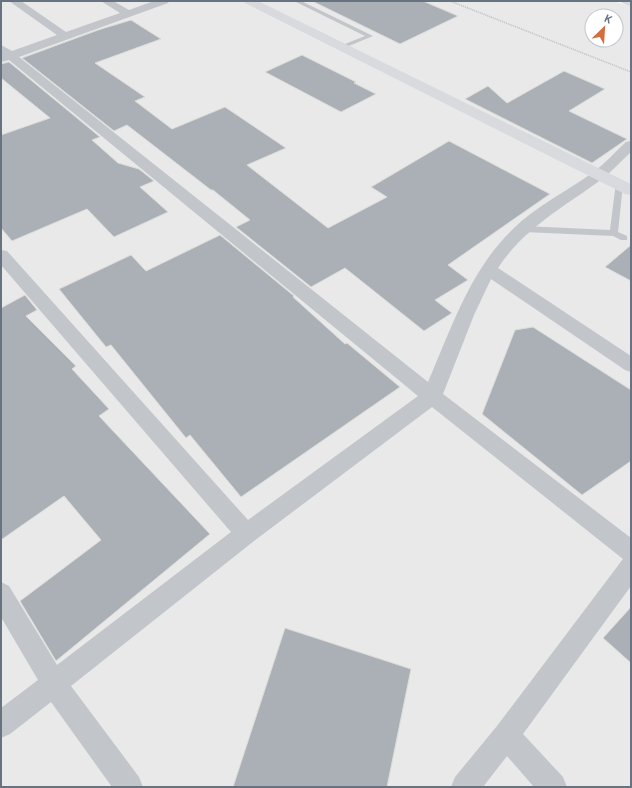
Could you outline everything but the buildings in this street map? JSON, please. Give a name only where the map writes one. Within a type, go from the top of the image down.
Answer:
[{"type":"main road","points":[[248,1],[625,187]]},
{"type":"main road","points":[[626,1],[631,3]]},
{"type":"street","points":[[14,1],[65,36]]},
{"type":"street","points":[[106,1],[127,13]]},
{"type":"street","points":[[4,54],[65,36],[164,1]]},
{"type":"street","points":[[4,54],[432,396],[631,552]]},
{"type":"street","points":[[1,725],[246,534],[432,396],[472,300],[489,270],[510,241],[537,217],[599,174],[631,145]]},
{"type":"street","points":[[1,255],[246,534]]},
{"type":"street","points":[[489,270],[631,365]]},
{"type":"street","points":[[465,787],[506,735],[631,567]]},
{"type":"street","points":[[1,594],[54,684],[129,787]]},
{"type":"street","points":[[506,735],[553,787]]},
{"type":"lane","points":[[297,1],[370,36],[342,47]]},
{"type":"lane","points":[[614,233],[625,187]]},
{"type":"lane","points":[[524,229],[614,233],[624,238]]},
{"type":"path","points":[[450,1],[631,72]]},
{"type":"shaded area","points":[[1,1],[614,1],[631,7],[631,787],[1,787]]}]
